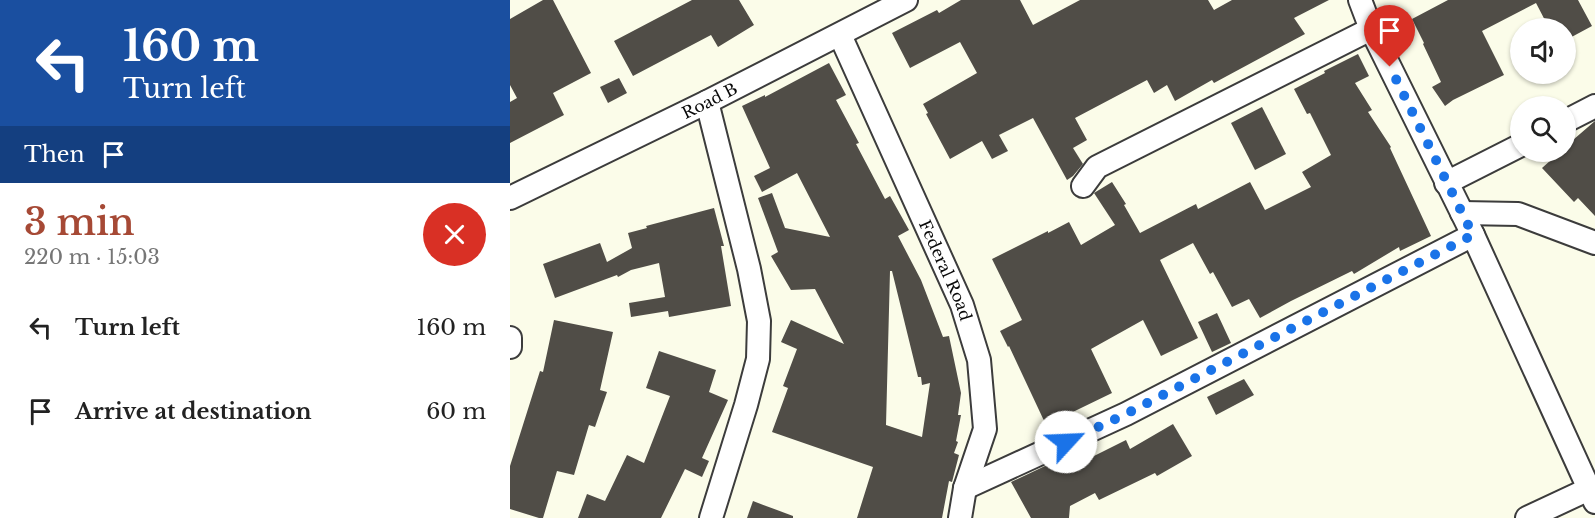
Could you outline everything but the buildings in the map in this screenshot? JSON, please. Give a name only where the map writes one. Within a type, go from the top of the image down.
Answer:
[{"type":"street","name":"Road B","points":[[510,198],[707,102],[906,0]]},
{"type":"street","points":[[1360,0],[1371,28],[1473,235],[1593,494],[1527,518]]},
{"type":"street","points":[[1083,186],[1097,167],[1371,28]]},
{"type":"street","name":"Federal Road","points":[[840,35],[962,305],[979,360],[985,429],[965,488],[960,518]]},
{"type":"street","points":[[707,102],[749,269],[759,321],[758,359],[711,518]]},
{"type":"street","points":[[1576,116],[1595,106]]},
{"type":"street","points":[[1446,183],[1510,151]]},
{"type":"street","points":[[1462,213],[1518,214],[1595,243]]},
{"type":"street","points":[[965,488],[1126,414],[1473,235]]},
{"type":"street","points":[[510,338],[510,347]]},
{"type":"route","points":[[1066,442],[1126,414],[1473,235],[1390,67]]}]
